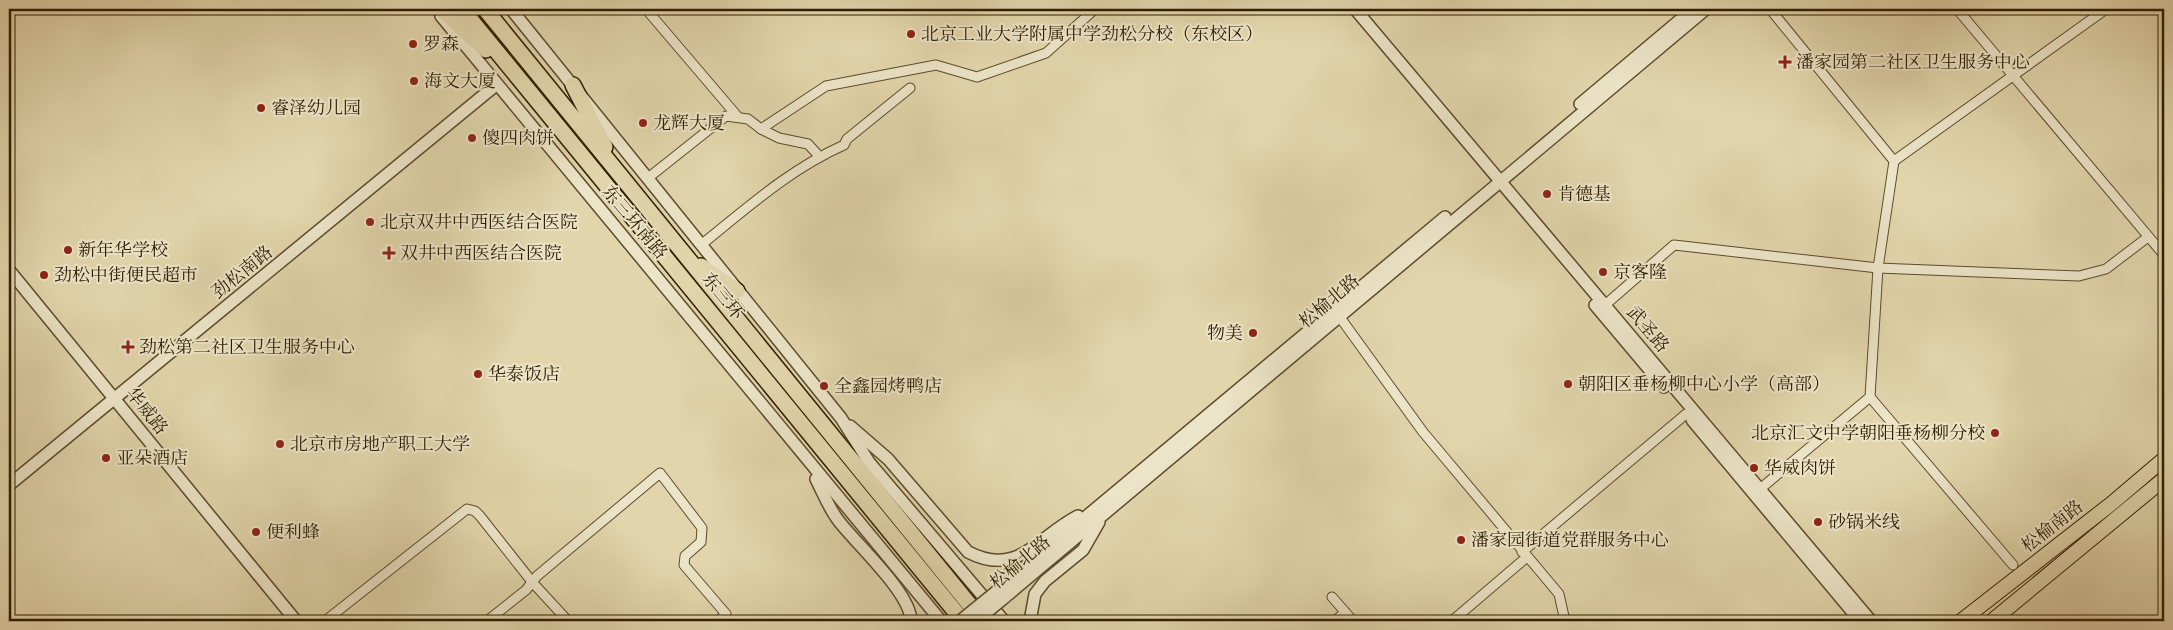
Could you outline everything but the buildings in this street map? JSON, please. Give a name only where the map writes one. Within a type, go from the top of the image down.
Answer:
[{"type":"highway","points":[[441,9],[524,85]]},
{"type":"highway","name":"东三环","points":[[462,9],[960,612]]},
{"type":"highway","name":"东三环","points":[[484,9],[686,256],[960,612]]},
{"type":"highway","points":[[573,84],[621,177]]},
{"type":"highway","points":[[686,256],[737,291]]},
{"type":"highway","points":[[960,612],[983,621]]},
{"type":"main road","name":"松榆南路","points":[[1961,621],[2111,504],[2164,458]]},
{"type":"main road","name":"松榆南路","points":[[1992,621],[2164,479]]},
{"type":"street","name":"东三环南路","points":[[435,9],[806,460]]},
{"type":"street","name":"东三环南路","points":[[511,9],[737,291],[768,325],[841,418]]},
{"type":"street","points":[[646,9],[738,117]]},
{"type":"street","points":[[761,129],[826,86],[936,65],[977,77],[1046,53],[1095,9]]},
{"type":"street","name":"武圣路","points":[[1355,9],[1497,180],[1686,414],[1860,621]]},
{"type":"street","name":"松榆北路","points":[[1099,512],[1339,316],[1693,9]]},
{"type":"street","name":"松榆北路","points":[[976,621],[1000,594],[1497,180],[1706,9]]},
{"type":"street","points":[[1770,9],[1894,161]]},
{"type":"street","points":[[1957,9],[2164,255]]},
{"type":"street","points":[[2013,565],[1870,397],[1878,268],[1894,161],[2106,9]]},
{"type":"street","name":"劲松南路","points":[[9,485],[496,85]]},
{"type":"street","points":[[701,245],[791,173],[818,156],[844,145],[847,139],[910,88]]},
{"type":"street","points":[[648,178],[726,116],[748,119],[761,129],[779,138],[808,144],[818,156]]},
{"type":"street","name":"武圣路","points":[[1497,180],[1605,305],[1871,621]]},
{"type":"street","points":[[1605,305],[1674,245],[1878,268],[2079,276],[2106,269],[2148,237]]},
{"type":"street","name":"华威路","points":[[9,270],[296,621]]},
{"type":"street","points":[[1339,316],[1423,432],[1524,555],[1559,594],[1565,621]]},
{"type":"street","points":[[1760,489],[1870,397]]},
{"type":"street","points":[[1452,621],[1524,555],[1686,414]]},
{"type":"street","points":[[841,418],[888,459],[968,552],[982,560],[1003,562],[1025,553],[1060,525],[1099,512]]},
{"type":"street","points":[[841,418],[869,462],[1004,621]]},
{"type":"street","points":[[806,460],[837,519],[903,596],[911,615],[911,621]]},
{"type":"street","points":[[806,460],[941,621]]},
{"type":"street","points":[[487,621],[526,590],[532,582],[660,473],[702,528],[701,542],[685,556],[684,565],[726,614],[718,621]]},
{"type":"street","points":[[324,621],[467,510],[475,511],[480,516],[532,582],[568,621]]},
{"type":"street","points":[[1030,621],[1035,594],[1045,581],[1083,550],[1099,512]]},
{"type":"street","points":[[960,612],[1000,594]]},
{"type":"street","points":[[1332,597],[1353,621]]},
{"type":"street","points":[[1335,621],[1345,612]]},
{"type":"place","name":"北京工业大学附属中学劲松分校（东校区）","points":[[911,34]]},
{"type":"place","name":"罗森","points":[[413,44]]},
{"type":"place","name":"潘家园第二社区卫生服务中心","points":[[1785,62]]},
{"type":"place","name":"海文大厦","points":[[414,81]]},
{"type":"place","name":"睿泽幼儿园","points":[[261,108]]},
{"type":"place","name":"龙辉大厦","points":[[643,123]]},
{"type":"place","name":"傻四肉饼","points":[[472,138]]},
{"type":"place","name":"肯德基","points":[[1547,194]]},
{"type":"place","name":"北京双井中西医结合医院","points":[[370,222]]},
{"type":"place","name":"新年华学校","points":[[68,250]]},
{"type":"place","name":"双井中西医结合医院","points":[[389,253]]},
{"type":"place","name":"京客隆","points":[[1603,272]]},
{"type":"place","name":"劲松中街便民超市","points":[[44,275]]},
{"type":"place","name":"物美","points":[[1253,333]]},
{"type":"place","name":"劲松第二社区卫生服务中心","points":[[128,347]]},
{"type":"place","name":"华泰饭店","points":[[478,374]]},
{"type":"place","name":"朝阳区垂杨柳中心小学（高部）","points":[[1568,384]]},
{"type":"place","name":"全鑫园烤鸭店","points":[[824,386]]},
{"type":"place","name":"北京汇文中学朝阳垂杨柳分校","points":[[1995,433]]},
{"type":"place","name":"北京市房地产职工大学","points":[[280,444]]},
{"type":"place","name":"亚朵酒店","points":[[106,458]]},
{"type":"place","name":"华威肉饼","points":[[1754,468]]},
{"type":"place","name":"砂锅米线","points":[[1818,522]]},
{"type":"place","name":"便利蜂","points":[[256,532]]},
{"type":"place","name":"潘家园街道党群服务中心","points":[[1461,540]]}]
